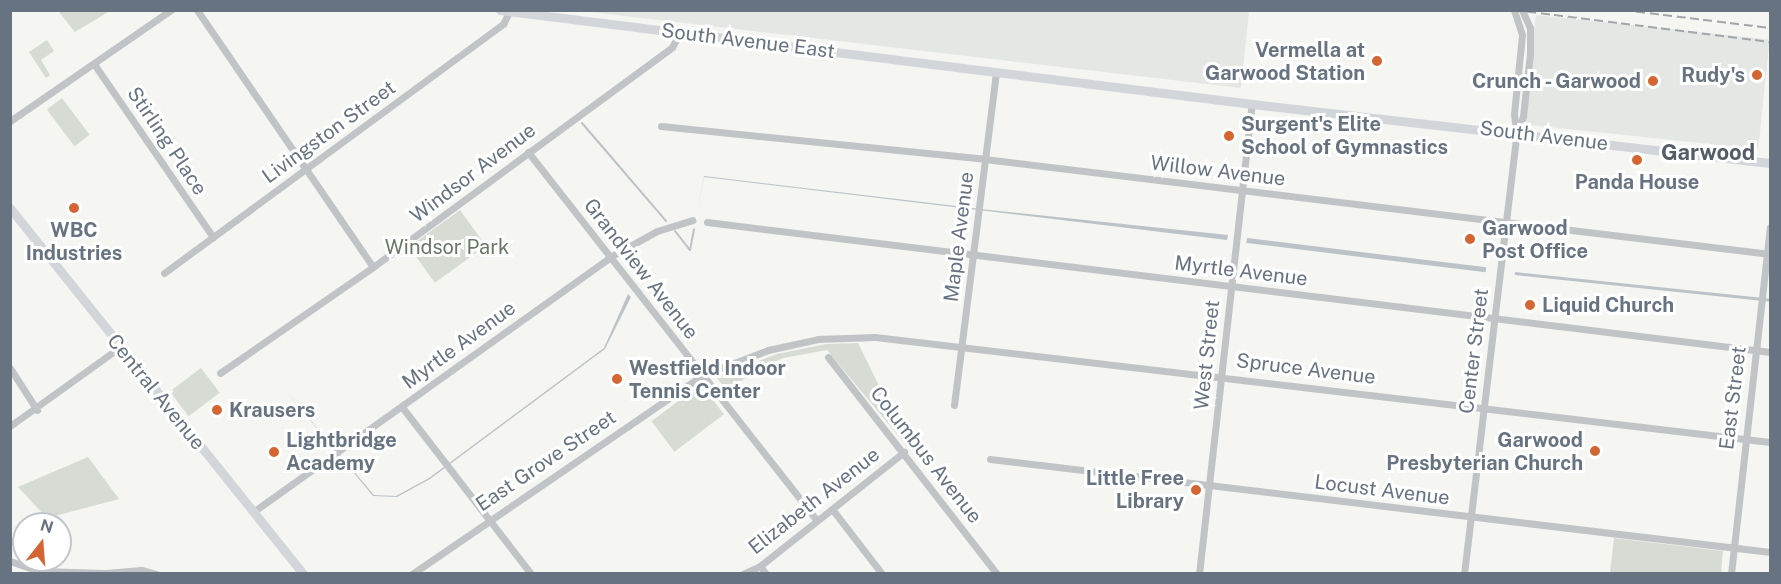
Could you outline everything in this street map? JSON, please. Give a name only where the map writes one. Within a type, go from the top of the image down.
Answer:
[{"type":"main road","name":"South Avenue East","points":[[505,11],[996,73]]},
{"type":"main road","name":"South Avenue","points":[[996,73],[1770,163]]},
{"type":"main road","name":"Central Avenue","points":[[10,208],[303,573]]},
{"type":"street","points":[[10,121],[171,10]]},
{"type":"street","points":[[197,10],[373,267]]},
{"type":"street","name":"Center Street","points":[[1464,573],[1516,132],[1514,114],[1522,35],[1514,10]]},
{"type":"street","name":"Center Street","points":[[1516,132],[1523,116],[1531,46],[1530,28],[1522,10]]},
{"type":"street","name":"Livingston Street","points":[[164,273],[503,24],[505,11]]},
{"type":"street","name":"Windsor Avenue","points":[[220,373],[373,267],[672,47],[680,33]]},
{"type":"street","name":"Stirling Place","points":[[94,63],[213,237]]},
{"type":"street","name":"Maple Avenue","points":[[954,405],[996,73]]},
{"type":"street","name":"West Street","points":[[1199,573],[1211,486],[1220,376],[1252,104]]},
{"type":"street","name":"Willow Avenue","points":[[661,126],[984,159],[1769,254]]},
{"type":"street","name":"Grandview Avenue","points":[[528,152],[817,520]]},
{"type":"street","name":"Myrtle Avenue","points":[[253,512],[610,257],[657,231],[692,220]]},
{"type":"street","name":"Myrtle Avenue","points":[[707,222],[1770,352]]},
{"type":"street","name":"East Street","points":[[1731,573],[1744,439],[1769,254],[1770,227]]},
{"type":"street","name":"Spruce Avenue","points":[[837,339],[875,337],[1770,442]]},
{"type":"street","name":"East Grove Street","points":[[412,573],[703,375],[768,350],[837,339]]},
{"type":"street","points":[[10,426],[37,410],[120,347]]},
{"type":"street","name":"Columbus Avenue","points":[[828,357],[997,573]]},
{"type":"street","points":[[10,368],[37,410]]},
{"type":"street","points":[[402,407],[531,573]]},
{"type":"street","name":"Elizabeth Avenue","points":[[743,573],[760,566],[904,453]]},
{"type":"street","name":"Locust Avenue","points":[[990,459],[1770,552]]},
{"type":"street","points":[[832,509],[882,573]]},
{"type":"street","points":[[10,561],[39,571],[106,573],[141,570],[156,573]]},
{"type":"street","points":[[760,566],[766,573]]},
{"type":"shaded area","points":[[581,11],[1249,11],[1241,88]]},
{"type":"shaded area","points":[[1536,15],[1770,40],[1758,149],[1525,124]]},
{"type":"shaded area","points":[[704,176],[1228,235],[1227,240],[704,177],[696,217]]},
{"type":"shaded area","points":[[1247,238],[1486,267],[1486,272],[1246,243]]},
{"type":"shaded area","points":[[1515,272],[1770,299],[1770,302],[1515,275]]},
{"type":"shaded area","points":[[628,294],[631,297],[605,349],[430,479],[397,497],[373,496],[286,391],[374,495],[396,496],[429,478],[604,348]]},
{"type":"green space","points":[[58,11],[110,11],[75,32]]},
{"type":"green space","points":[[47,40],[54,51],[41,60],[50,75],[46,78],[29,52]]},
{"type":"green space","points":[[62,98],[90,135],[75,146],[47,109]]},
{"type":"green space","name":"Windsor Park","points":[[460,210],[486,246],[435,283],[409,247]]},
{"type":"green space","points":[[858,343],[911,451],[827,350],[783,358],[751,373],[728,392],[716,377],[777,354],[826,344]]},
{"type":"green space","points":[[201,368],[220,393],[189,416],[170,391]]},
{"type":"green space","points":[[701,384],[724,414],[674,452],[651,421]]},
{"type":"green space","points":[[88,457],[119,499],[70,512],[41,512],[18,487]]},
{"type":"green space","points":[[1614,538],[1723,551],[1721,573],[1610,573]]},
{"type":"waterway","points":[[582,123],[666,221]]},
{"type":"waterway","points":[[690,250],[694,229]]},
{"type":"waterway","points":[[675,231],[690,250]]},
{"type":"railway","points":[[1514,10],[1770,42]]},
{"type":"railway","points":[[1623,10],[1770,28]]},
{"type":"place","name":"Vermella at Garwood Station","points":[[1377,61]]},
{"type":"place","name":"Rudy's","points":[[1757,75]]},
{"type":"place","name":"Crunch - Garwood","points":[[1653,81]]},
{"type":"place","name":"Surgent's Elite School of Gymnastics","points":[[1229,136]]},
{"type":"place","name":"Panda House","points":[[1637,160]]},
{"type":"place","name":"WBC Industries","points":[[74,208]]},
{"type":"place","name":"Garwood Post Office","points":[[1470,239]]},
{"type":"place","name":"Liquid Church","points":[[1530,305]]},
{"type":"place","name":"Westfield Indoor Tennis Center","points":[[617,379]]},
{"type":"place","name":"Krausers","points":[[217,410]]},
{"type":"place","name":"Garwood Presbyterian Church","points":[[1595,451]]},
{"type":"place","name":"Lightbridge Academy","points":[[274,452]]},
{"type":"place","name":"Little Free Library","points":[[1196,490]]},
{"type":"district","name":"Garwood","points":[[1708,153]]}]
